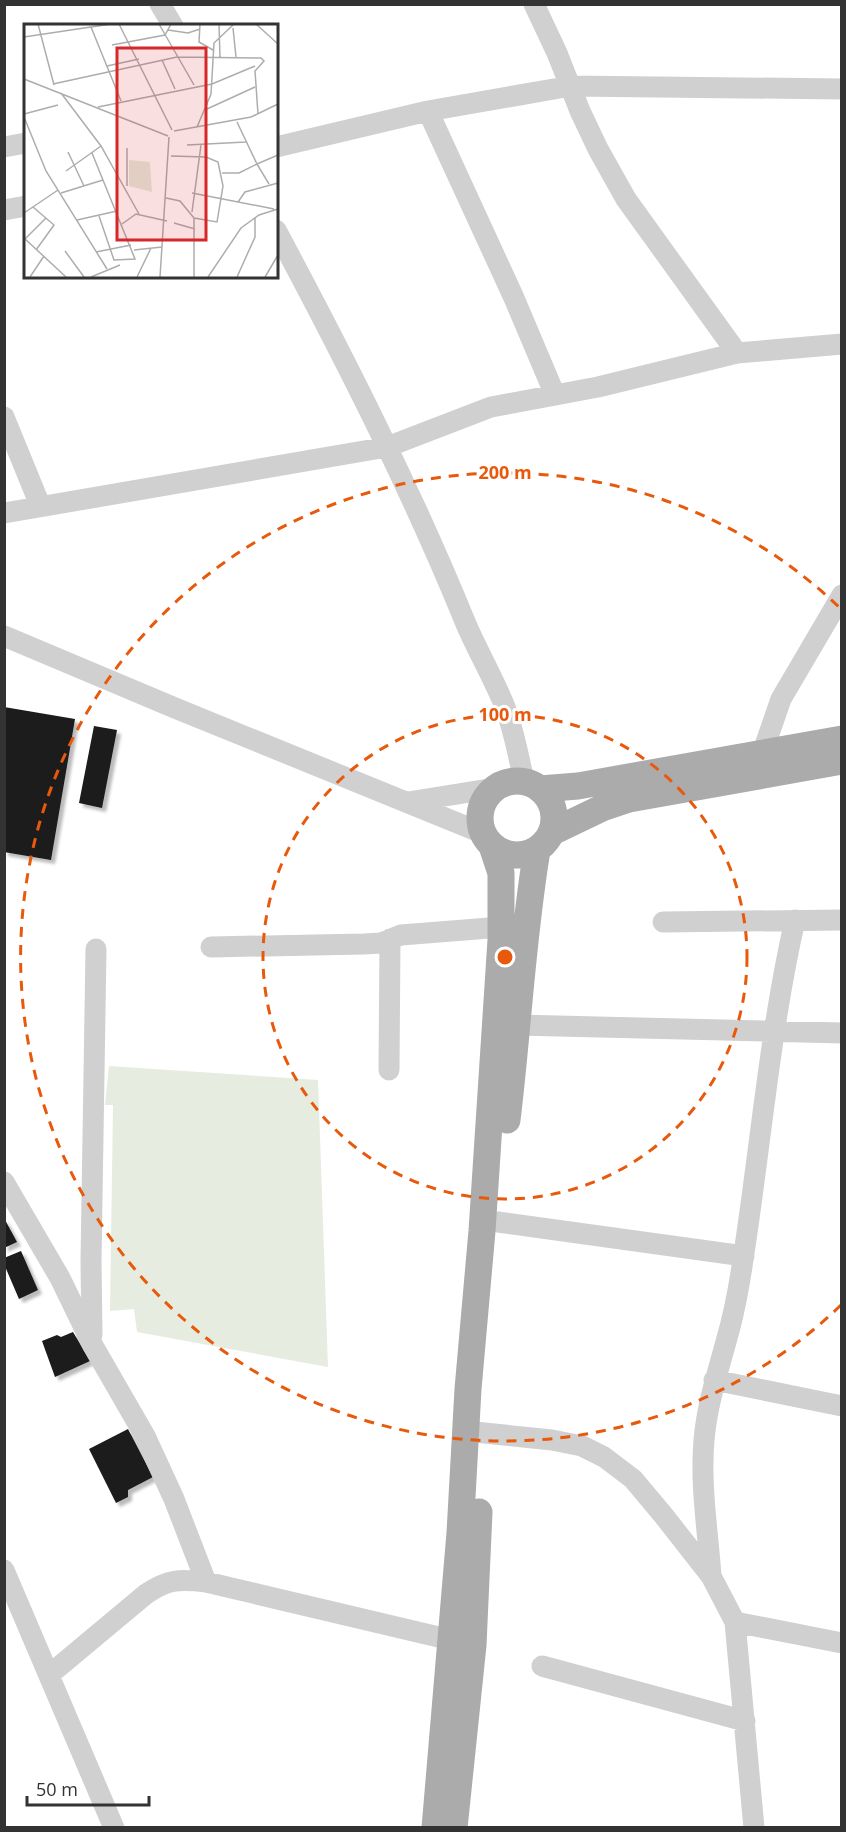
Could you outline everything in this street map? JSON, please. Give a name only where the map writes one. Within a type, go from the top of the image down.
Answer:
[{"type":"main road","points":[[475,1432],[482,1231],[502,927],[501,873],[480,817],[484,800],[495,788],[514,781],[532,786],[578,786],[842,739]]},
{"type":"main road","points":[[487,840],[506,854],[522,855],[585,816],[629,799],[842,761]]},
{"type":"main road","points":[[454,1827],[461,1642],[459,1533],[475,1432],[498,1222],[524,939],[544,841],[554,820],[553,809],[548,798],[532,786]]},
{"type":"main road","points":[[435,1827],[461,1642]]},
{"type":"street","points":[[160,4],[172,24]]},
{"type":"street","points":[[534,4],[580,111],[626,199],[737,353]]},
{"type":"street","points":[[278,147],[428,111],[571,86],[842,88]]},
{"type":"street","points":[[428,111],[514,298],[555,395]]},
{"type":"street","points":[[4,147],[24,143]]},
{"type":"street","points":[[4,210],[24,206]]},
{"type":"street","points":[[278,234],[324,319],[387,447],[505,707],[532,786]]},
{"type":"street","points":[[4,513],[387,447],[491,407],[598,387],[737,353],[842,344]]},
{"type":"street","points":[[4,417],[40,506]]},
{"type":"street","points":[[762,754],[782,699],[842,595]]},
{"type":"street","points":[[4,636],[408,802],[487,840]]},
{"type":"street","points":[[408,802],[495,788]]},
{"type":"street","points":[[711,1576],[705,1496],[704,1442],[714,1380],[727,1338],[744,1256],[774,1032],[795,920]]},
{"type":"street","points":[[663,922],[842,920]]},
{"type":"street","points":[[211,947],[381,943],[401,935],[502,927]]},
{"type":"street","points":[[389,1070],[390,939]]},
{"type":"street","points":[[92,1344],[90,1261],[96,949]]},
{"type":"street","points":[[517,1025],[842,1033]]},
{"type":"street","points":[[4,1182],[60,1278],[92,1344],[145,1436],[174,1499],[206,1582]]},
{"type":"street","points":[[498,1222],[744,1256]]},
{"type":"street","points":[[714,1380],[842,1406]]},
{"type":"street","points":[[475,1432],[552,1440],[582,1446],[604,1456],[633,1479],[711,1576],[735,1622],[754,1827]]},
{"type":"street","points":[[4,1570],[114,1827]]},
{"type":"street","points":[[49,1675],[160,1585],[183,1579],[206,1582],[461,1642]]},
{"type":"street","points":[[735,1622],[842,1643]]},
{"type":"street","points":[[542,1666],[745,1721]]},
{"type":"shaded area","points":[[109,1066],[318,1080],[328,1367],[137,1332],[134,1309],[110,1311],[113,1105],[105,1105]]},
{"type":"building","points":[[4,707],[75,719],[51,860],[4,852]]},
{"type":"building","points":[[94,726],[117,730],[102,808],[79,803]]},
{"type":"building","points":[[4,1218],[17,1242],[4,1248]]},
{"type":"building","points":[[21,1251],[38,1290],[19,1299],[4,1264],[4,1258]]},
{"type":"building","points":[[73,1332],[90,1361],[55,1377],[42,1341]]},
{"type":"building","points":[[128,1429],[153,1477],[128,1490],[128,1497],[116,1503],[89,1449]]}]
